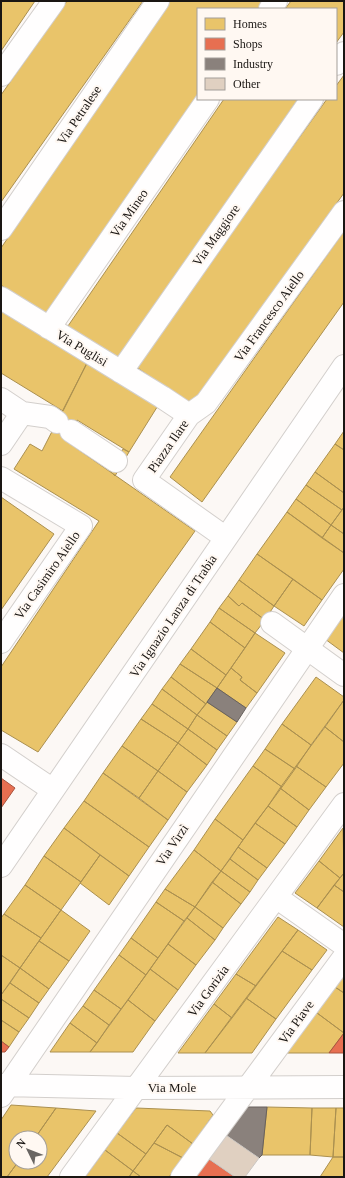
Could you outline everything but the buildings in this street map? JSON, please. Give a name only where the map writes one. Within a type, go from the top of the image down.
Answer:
[{"type":"street","points":[[1,75],[54,1]]},
{"type":"street","name":"Via Petralese","points":[[1,229],[158,1]]},
{"type":"street","points":[[337,63],[344,53]]},
{"type":"street","name":"Via Mineo","points":[[49,328],[207,100]]},
{"type":"street","name":"Via Maggiore","points":[[120,372],[311,100]]},
{"type":"street","name":"Via Francesco Aiello","points":[[189,415],[206,403],[344,212]]},
{"type":"street","name":"Via Puglisi","points":[[1,298],[162,397]]},
{"type":"street","name":"Via Ignazio Lanza di Trabia","points":[[1,866],[344,366]]},
{"type":"street","name":"Piazza Ilare","points":[[162,397],[189,415],[144,480],[226,538]]},
{"type":"street","points":[[1,399],[22,413],[50,417],[144,480]]},
{"type":"street","points":[[1,444],[22,413]]},
{"type":"street","name":"Via Casimiro Aiello","points":[[1,478],[81,526],[1,642]]},
{"type":"street","name":"Via Virzì","points":[[4,1088],[344,594]]},
{"type":"street","points":[[272,623],[344,675]]},
{"type":"street","points":[[1,755],[53,790]]},
{"type":"street","name":"Via Gorizia","points":[[71,1177],[344,804]]},
{"type":"street","points":[[276,897],[344,945]]},
{"type":"street","name":"Via Piave","points":[[182,1177],[344,957]]},
{"type":"street","name":"Via Mole","points":[[4,1088],[344,1087]]}]
